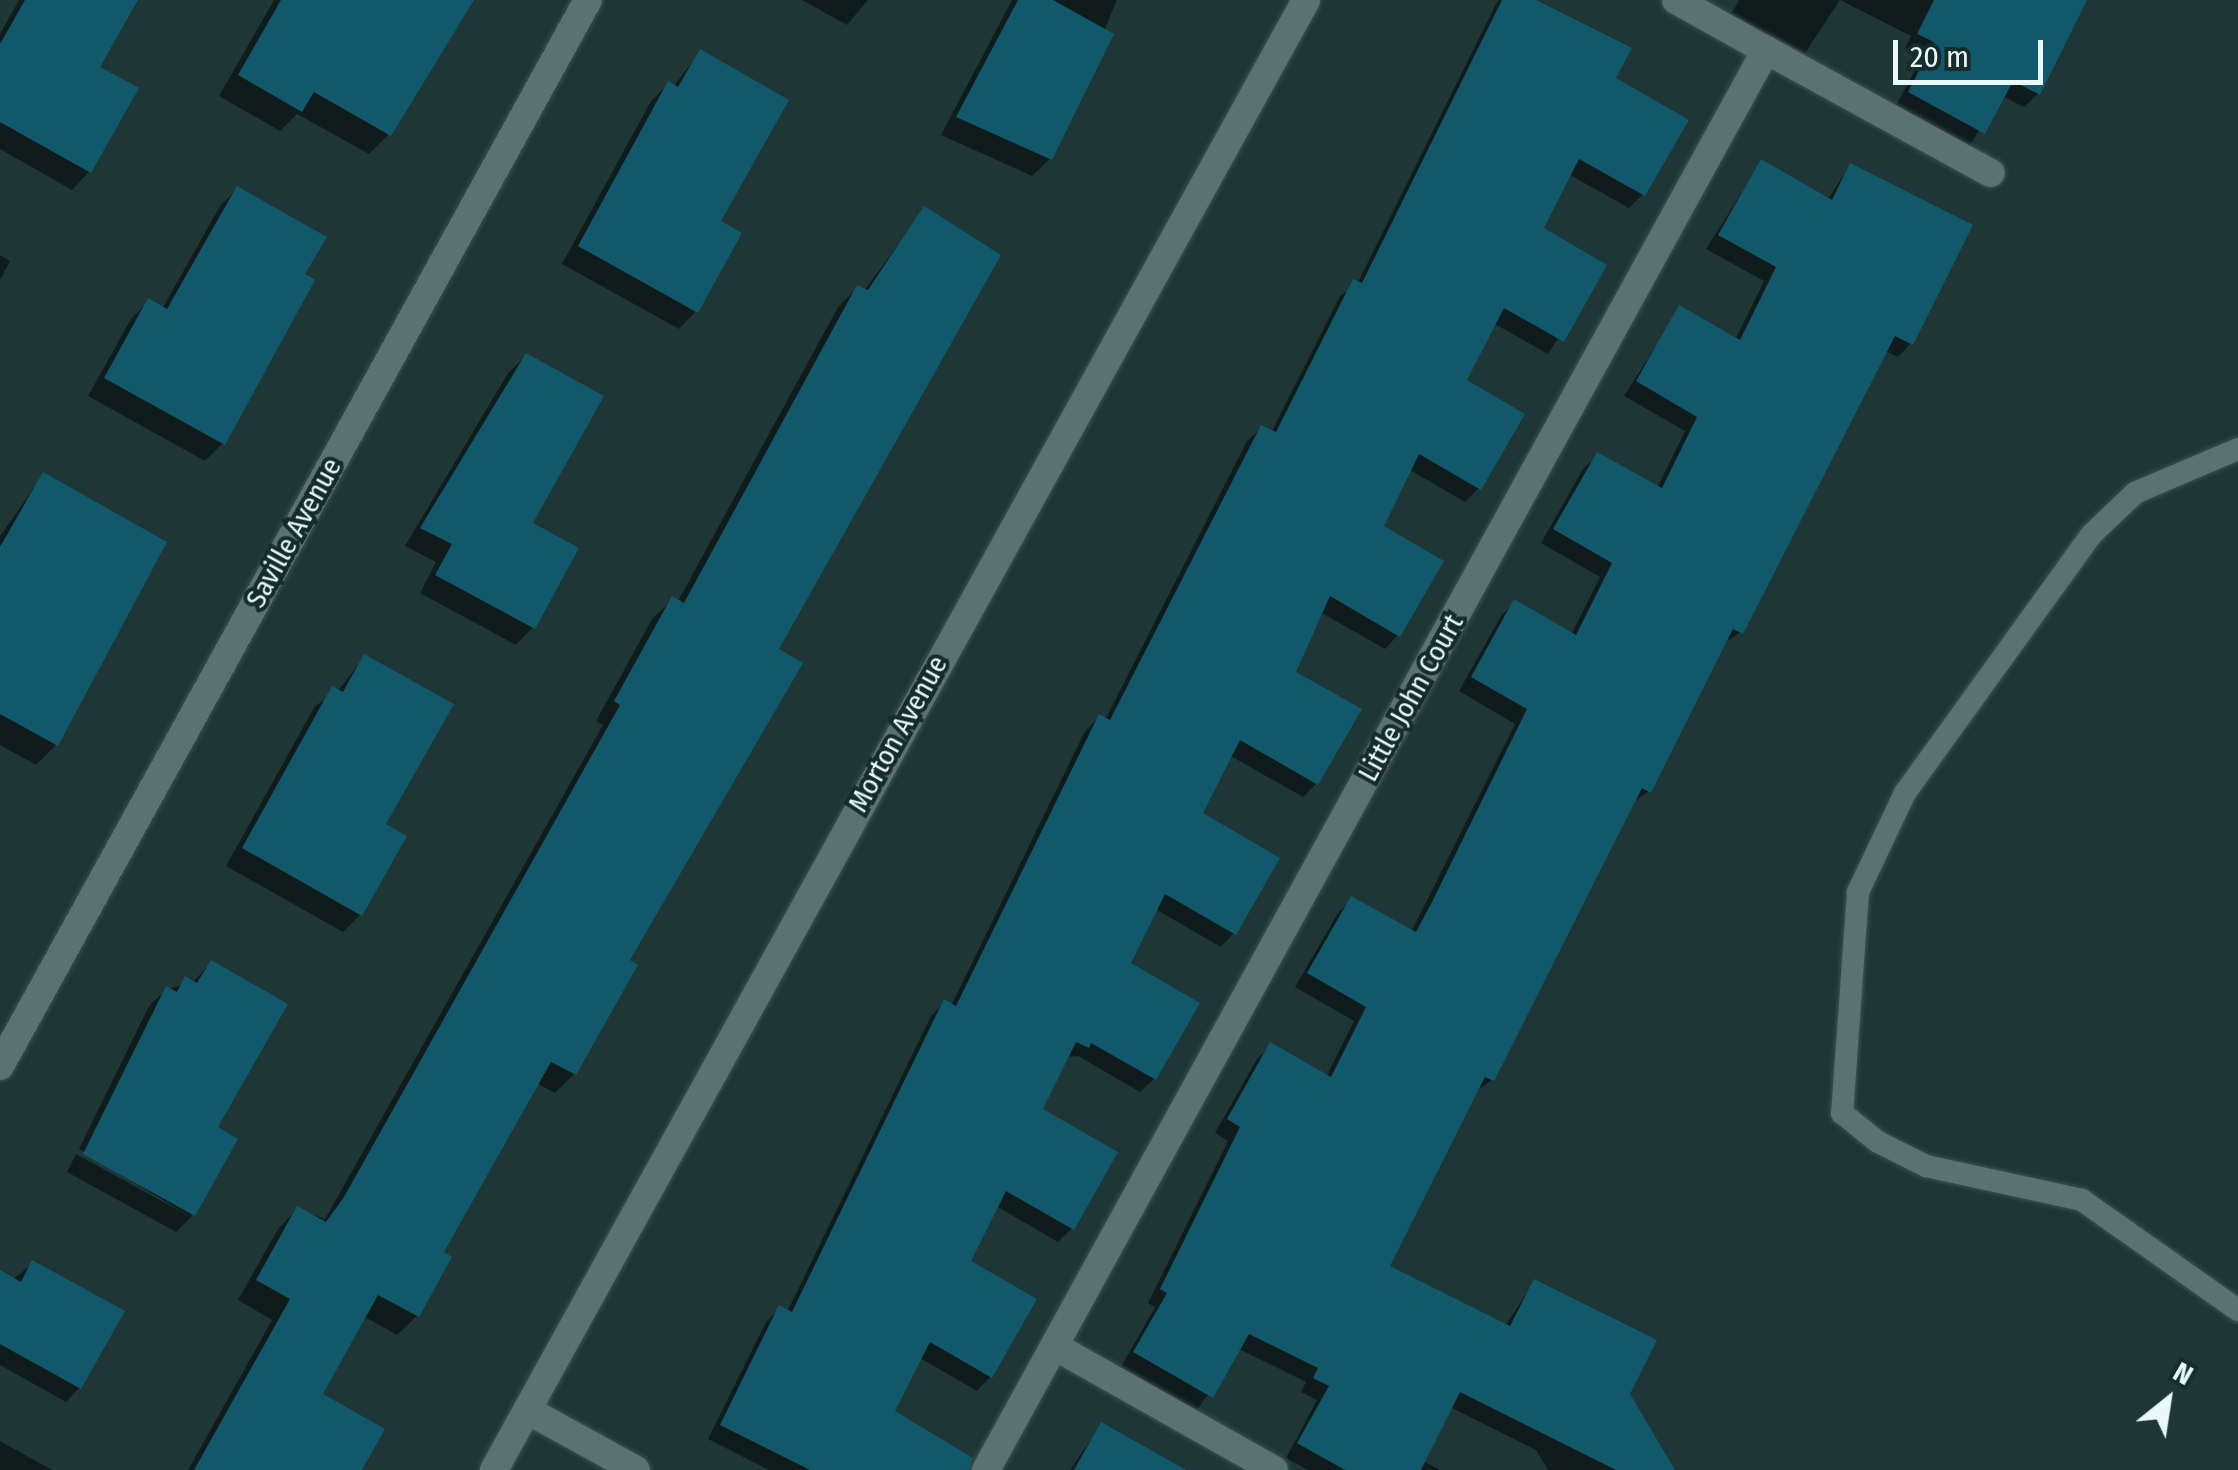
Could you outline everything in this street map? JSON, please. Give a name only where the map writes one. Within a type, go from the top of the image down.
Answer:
[{"type":"street","name":"Saville Avenue","points":[[0,1066],[588,0]]},
{"type":"street","name":"Morton Avenue","points":[[494,1470],[1306,0]]},
{"type":"street","points":[[1676,0],[1991,173]]},
{"type":"street","name":"Little John Court","points":[[986,1470],[1766,50]]},
{"type":"street","points":[[1056,1346],[1274,1470]]},
{"type":"street","points":[[527,1410],[636,1470]]},
{"type":"lane","points":[[2238,448],[2135,494],[2091,535],[1906,793],[1858,892],[1842,1113],[1878,1142],[1926,1166],[2082,1200],[2238,1310]]},
{"type":"building","points":[[25,0],[138,0],[100,67],[139,88],[91,173],[0,122],[0,44]]},
{"type":"building","points":[[281,0],[474,0],[391,136],[314,92],[302,112],[238,75]]},
{"type":"building","points":[[1018,0],[1053,0],[1114,34],[1052,160],[956,117]]},
{"type":"building","points":[[1502,0],[1536,0],[1632,48],[1616,78],[1689,120],[1645,196],[1579,159],[1544,228],[1607,265],[1564,342],[1504,308],[1467,380],[1525,414],[1481,490],[1419,454],[1384,526],[1444,561],[1400,637],[1330,596],[1296,672],[1362,709],[1318,785],[1240,740],[1203,813],[1280,858],[1236,935],[1165,894],[1131,963],[1200,1003],[1156,1080],[1091,1043],[1089,1048],[1076,1042],[1043,1109],[1118,1152],[1074,1230],[1006,1191],[971,1261],[1037,1299],[992,1378],[930,1342],[895,1411],[973,1458],[969,1470],[810,1470],[720,1425],[779,1305],[792,1312],[944,999],[956,1006],[1099,714],[1110,720],[1261,425],[1276,432],[1353,279],[1362,283]]},
{"type":"building","points":[[1934,0],[2087,0],[2040,95],[2013,81],[1985,134],[1908,92],[1934,42],[1917,34]]},
{"type":"building","points":[[700,49],[789,100],[721,221],[742,233],[698,313],[578,246],[668,81],[678,87]]},
{"type":"building","points":[[1761,159],[1832,200],[1850,163],[1973,225],[1913,345],[1895,336],[1743,634],[1733,629],[1651,793],[1642,788],[1494,1081],[1485,1077],[1390,1266],[1510,1326],[1534,1279],[1657,1340],[1630,1394],[1675,1470],[1616,1470],[1460,1392],[1421,1470],[1345,1470],[1297,1443],[1329,1386],[1313,1378],[1318,1368],[1249,1334],[1213,1398],[1133,1352],[1167,1293],[1160,1289],[1240,1127],[1227,1119],[1270,1042],[1331,1077],[1366,1007],[1307,973],[1351,896],[1416,932],[1433,900],[1527,709],[1471,677],[1514,599],[1576,635],[1612,563],[1553,529],[1597,452],[1662,488],[1697,417],[1636,381],[1679,305],[1740,340],[1776,267],[1718,235]]},
{"type":"building","points":[[237,186],[327,237],[305,274],[315,280],[225,445],[104,378],[148,298],[167,309]]},
{"type":"building","points":[[924,206],[1001,255],[779,649],[803,663],[630,960],[638,965],[576,1075],[551,1062],[444,1252],[452,1257],[419,1317],[378,1295],[323,1394],[385,1429],[362,1470],[194,1470],[290,1299],[256,1280],[297,1206],[326,1222],[344,1197],[620,705],[614,701],[672,596],[684,603],[857,285],[868,290]]},
{"type":"building","points":[[526,353],[604,396],[533,523],[579,548],[535,629],[435,575],[452,544],[420,528]]},
{"type":"building","points":[[43,472],[167,542],[58,746],[0,714],[0,547]]},
{"type":"building","points":[[364,654],[454,704],[386,824],[407,836],[362,916],[242,848],[332,686],[343,692]]},
{"type":"building","points":[[211,960],[288,1004],[218,1127],[238,1139],[195,1216],[83,1154],[166,986],[177,992],[185,976],[197,983]]},
{"type":"building","points":[[32,1260],[125,1311],[81,1389],[0,1344],[0,1270],[21,1282]]},
{"type":"building","points":[[1101,1422],[1186,1470],[1074,1470]]}]
